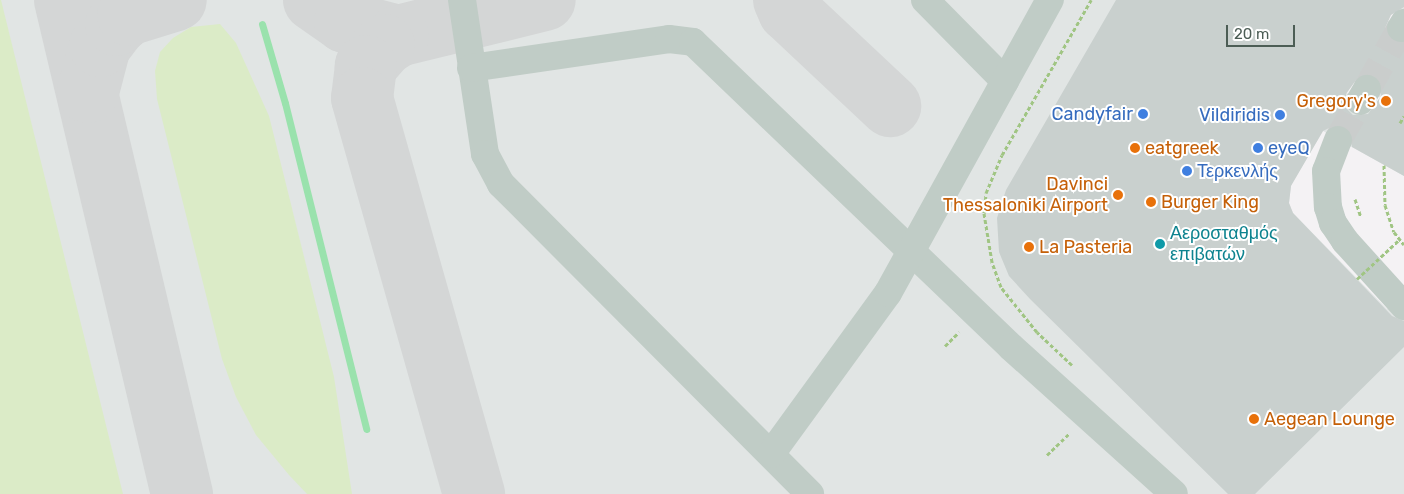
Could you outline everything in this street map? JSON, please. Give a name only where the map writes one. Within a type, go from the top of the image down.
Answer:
[{"type":"lane","points":[[462,0],[471,68],[486,154],[501,184],[810,494]]},
{"type":"lane","points":[[925,0],[1005,81]]},
{"type":"lane","points":[[771,454],[888,293],[1050,0]]},
{"type":"lane","points":[[471,68],[668,39],[693,42],[1011,348],[1174,494]]},
{"type":"lane","points":[[1338,140],[1326,171],[1328,207],[1333,223],[1345,241],[1404,306]]},
{"type":"path","points":[[1077,370],[1037,332],[1001,287],[992,262],[984,213],[986,193],[1002,155],[1091,0]]},
{"type":"path","points":[[1400,123],[1404,116]]},
{"type":"path","points":[[1384,165],[1385,205],[1399,240],[1404,245]]},
{"type":"path","points":[[1354,194],[1363,223]]},
{"type":"path","points":[[1357,279],[1399,240]]},
{"type":"path","points":[[1384,248],[1390,255]]},
{"type":"shaded area","points":[[0,0],[1404,0],[1404,16],[1392,10],[1386,19],[1404,30],[1404,111],[1351,81],[1345,92],[1404,125],[1404,176],[1323,131],[1291,185],[1289,203],[1293,213],[1387,309],[1391,306],[1404,308],[1404,494],[0,494]]},
{"type":"green space","points":[[1,0],[123,494],[0,494]]},
{"type":"green space","points":[[220,24],[236,43],[269,116],[334,377],[352,494],[307,494],[256,435],[236,397],[222,359],[157,99],[155,71],[160,52],[173,38],[191,27]]},
{"type":"building","name":"Αεροσταθμός επιβατών","points":[[1116,0],[1404,0],[1404,7],[1391,15],[1385,28],[1393,41],[1404,43],[1404,176],[1352,147],[1350,131],[1335,125],[1323,131],[1291,186],[1289,203],[1293,213],[1392,316],[1404,321],[1404,347],[1255,494],[1228,494],[1009,276],[999,252],[997,218],[1006,190]],"holes":[[[1368,73],[1380,81],[1381,96],[1368,114],[1353,115],[1346,108],[1346,94],[1359,76]]]},
{"type":"waterway","points":[[262,24],[285,103],[366,429]]},
{"type":"taxiway","points":[[65,0],[182,494]]},
{"type":"taxiway","points":[[88,92],[100,46],[116,25],[128,15],[176,0]]},
{"type":"taxiway","points":[[314,0],[345,22],[398,36],[545,0]]},
{"type":"taxiway","points":[[784,0],[789,11],[890,106]]},
{"type":"taxiway","points":[[398,36],[384,45],[366,66],[362,98],[474,494]]},
{"type":"tunnel","points":[[1367,89],[1401,28]]},
{"type":"tunnel","points":[[1338,140],[1360,101]]},
{"type":"place","name":"Gregory's","points":[[1386,101]]},
{"type":"place","name":"Candyfair","points":[[1143,114]]},
{"type":"place","name":"Vildiridis","points":[[1280,115]]},
{"type":"place","name":"eatgreek","points":[[1135,148]]},
{"type":"place","name":"eyeQ","points":[[1258,148]]},
{"type":"place","name":"Τερκενλής","points":[[1187,171]]},
{"type":"place","name":"Davinci Thessaloniki Airport","points":[[1118,195]]},
{"type":"place","name":"Burger King","points":[[1151,202]]},
{"type":"place","name":"Αεροσταθμός επιβατών","points":[[1160,244]]},
{"type":"place","name":"La Pasteria","points":[[1029,247]]},
{"type":"place","name":"Aegean Lounge","points":[[1254,419]]}]
